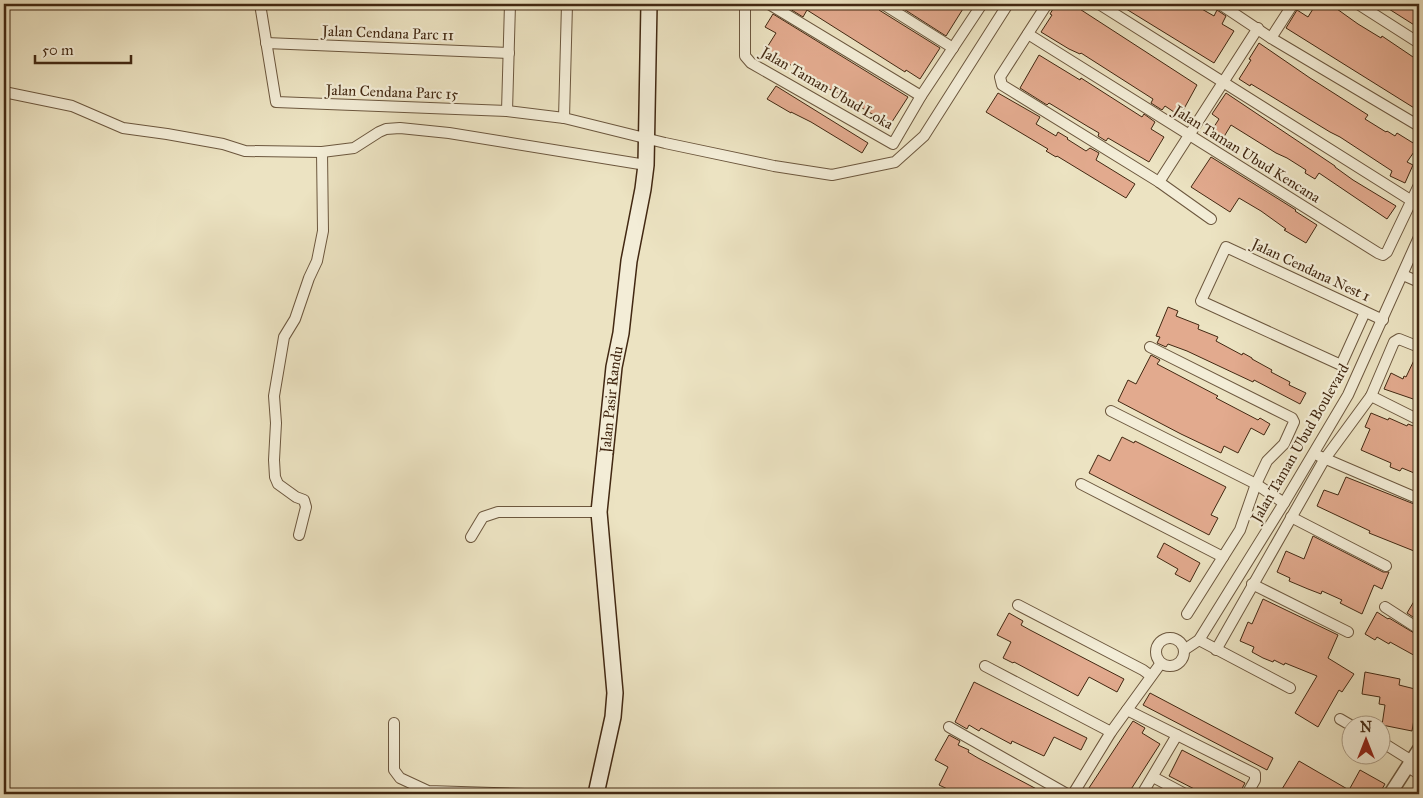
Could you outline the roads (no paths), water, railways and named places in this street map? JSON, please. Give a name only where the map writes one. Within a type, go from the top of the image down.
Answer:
[{"type":"main road","name":"Jalan Pasir Randu","points":[[596,794],[613,717],[615,693],[599,512],[614,367],[621,333],[629,261],[644,189],[650,4]]},
{"type":"street","points":[[260,4],[266,43]]},
{"type":"street","points":[[507,112],[510,4]]},
{"type":"street","points":[[564,118],[567,4]]},
{"type":"street","name":"Jalan Taman Ubud Loka","points":[[746,4],[745,56],[751,64],[893,144],[980,4]]},
{"type":"street","points":[[770,4],[922,96]]},
{"type":"street","points":[[883,4],[952,48]]},
{"type":"street","name":"Jalan Cendana Parc 15","points":[[266,43],[276,102],[507,112],[564,118],[646,139],[774,166],[832,175],[895,162],[924,136],[1008,4]]},
{"type":"street","points":[[1047,4],[1000,77],[1002,85],[1159,182],[1210,219]]},
{"type":"street","points":[[1098,4],[1412,201]]},
{"type":"street","points":[[1220,4],[1271,38],[1419,126]]},
{"type":"street","points":[[1271,38],[1293,4]]},
{"type":"street","points":[[1358,4],[1419,43]]},
{"type":"street","points":[[1159,182],[1258,28]]},
{"type":"street","name":"Jalan Taman Ubud Kencana","points":[[1028,34],[1189,136],[1383,255],[1392,244],[1419,185]]},
{"type":"street","name":"Jalan Cendana Parc 11","points":[[266,43],[509,53]]},
{"type":"street","points":[[4,92],[72,106],[123,128],[223,144],[245,151],[322,152],[354,148],[379,132],[386,129],[400,128],[449,133],[646,165]]},
{"type":"street","points":[[299,535],[306,507],[304,500],[296,497],[278,484],[275,477],[276,424],[274,396],[284,337],[295,319],[309,278],[318,261],[323,231],[322,152]]},
{"type":"street","name":"Jalan Taman Ubud Boulevard","points":[[1184,650],[1199,640],[1348,395],[1419,237]]},
{"type":"street","name":"Jalan Cendana Nest 1","points":[[1365,312],[1342,365],[1201,301],[1226,247],[1383,320]]},
{"type":"street","points":[[1403,276],[1419,282]]},
{"type":"street","points":[[1216,650],[1324,460],[1371,396],[1396,340],[1399,339],[1419,347]]},
{"type":"street","points":[[1150,348],[1294,420],[1284,444],[1267,462],[1256,484],[1240,530],[1187,614]]},
{"type":"street","points":[[1371,396],[1419,420]]},
{"type":"street","points":[[1111,411],[1256,484],[1284,503]]},
{"type":"street","points":[[1313,454],[1419,499]]},
{"type":"street","points":[[1081,484],[1223,557]]},
{"type":"street","points":[[471,537],[483,517],[498,512],[599,512]]},
{"type":"street","points":[[1291,517],[1386,566]]},
{"type":"street","points":[[1252,584],[1348,632]]},
{"type":"street","points":[[1018,605],[1151,676]]},
{"type":"street","points":[[1385,606],[1419,629]]},
{"type":"street","points":[[1167,638],[1180,642],[1184,650],[1182,659],[1175,665],[1170,666],[1162,663],[1156,656],[1157,646],[1167,638]]},
{"type":"street","points":[[1199,640],[1290,688]]},
{"type":"street","points":[[1073,794],[1111,732],[1162,663]]},
{"type":"street","points":[[985,666],[1111,732]]},
{"type":"street","points":[[1127,710],[1255,774],[1255,780],[1247,794]]},
{"type":"street","points":[[394,723],[394,770],[400,778],[428,791],[525,794]]},
{"type":"street","points":[[949,727],[1068,794]]},
{"type":"street","points":[[1142,794],[1177,735]]},
{"type":"street","points":[[1390,749],[1410,764],[1419,774]]},
{"type":"street","points":[[1390,794],[1419,749]]},
{"type":"street","points":[[1152,777],[1185,794]]}]
